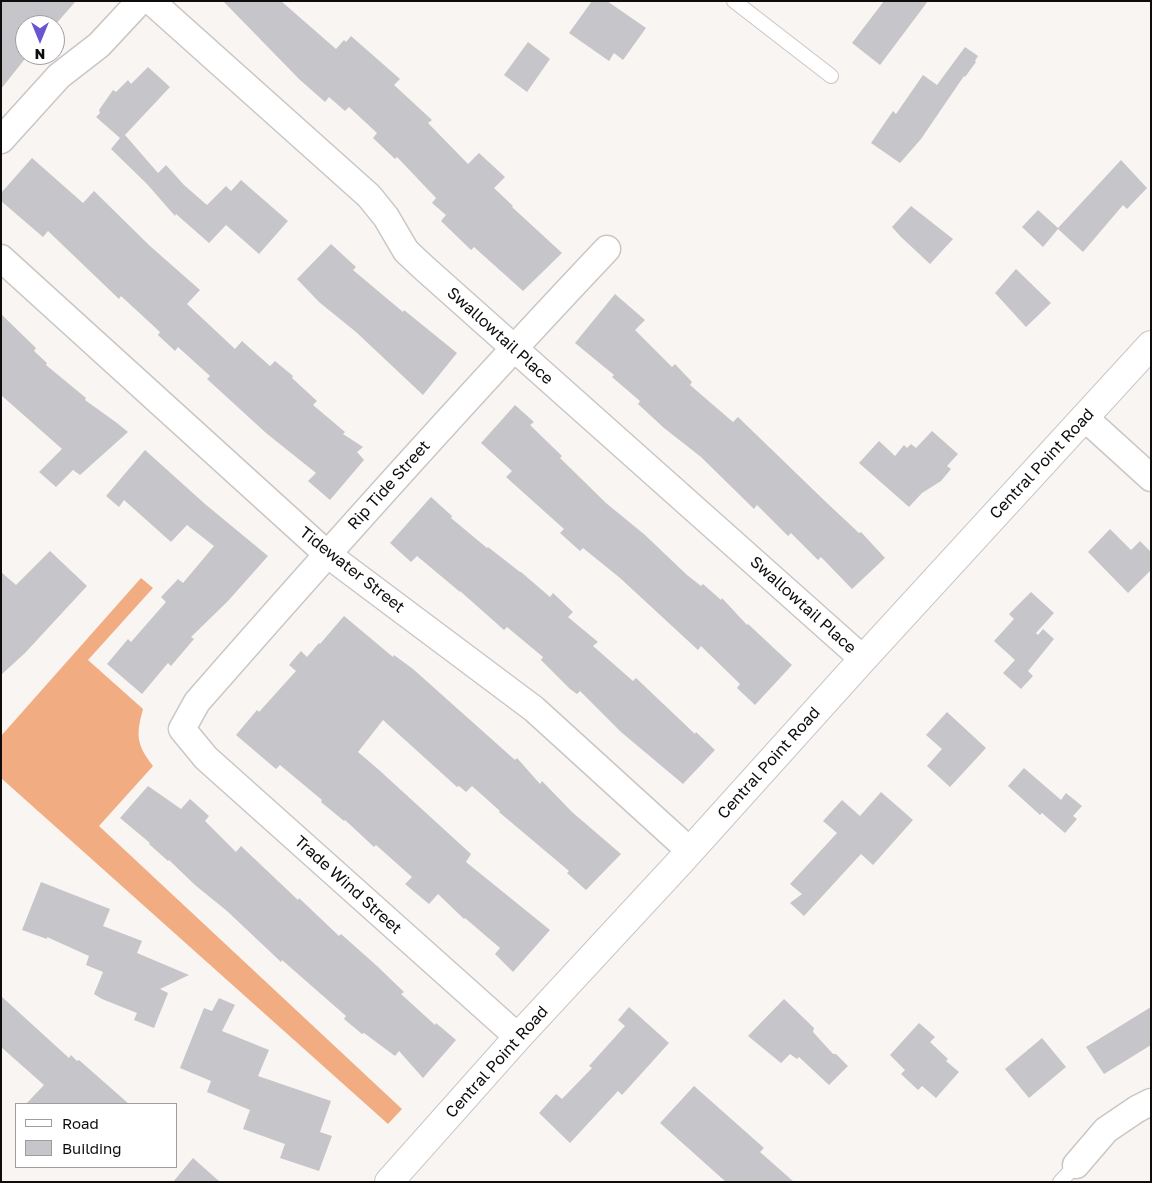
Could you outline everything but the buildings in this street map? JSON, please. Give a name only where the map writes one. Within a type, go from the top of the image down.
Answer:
[{"type":"street","points":[[1,140],[59,76],[99,45],[140,1]]},
{"type":"street","name":"Swallowtail Place","points":[[151,1],[369,196],[386,217],[406,251],[863,659]]},
{"type":"street","name":"Rip Tide Street","points":[[182,729],[197,702],[327,554],[514,347],[607,249]]},
{"type":"street","name":"Tidewater Street","points":[[1,258],[327,554],[534,709],[690,851]]},
{"type":"street","name":"Central Point Road","points":[[389,1182],[518,1037],[1151,345]]},
{"type":"street","points":[[1085,418],[1151,478]]},
{"type":"street","name":"Trade Wind Street","points":[[182,729],[206,758],[518,1037]]},
{"type":"street","points":[[1068,1174],[1106,1130],[1151,1102]]},
{"type":"lane","points":[[734,1],[830,76]]},
{"type":"shaded area","points":[[141,578],[153,588],[88,660],[143,709],[139,726],[139,739],[143,751],[153,766],[99,826],[402,1109],[388,1124],[1,778],[1,736]]}]
